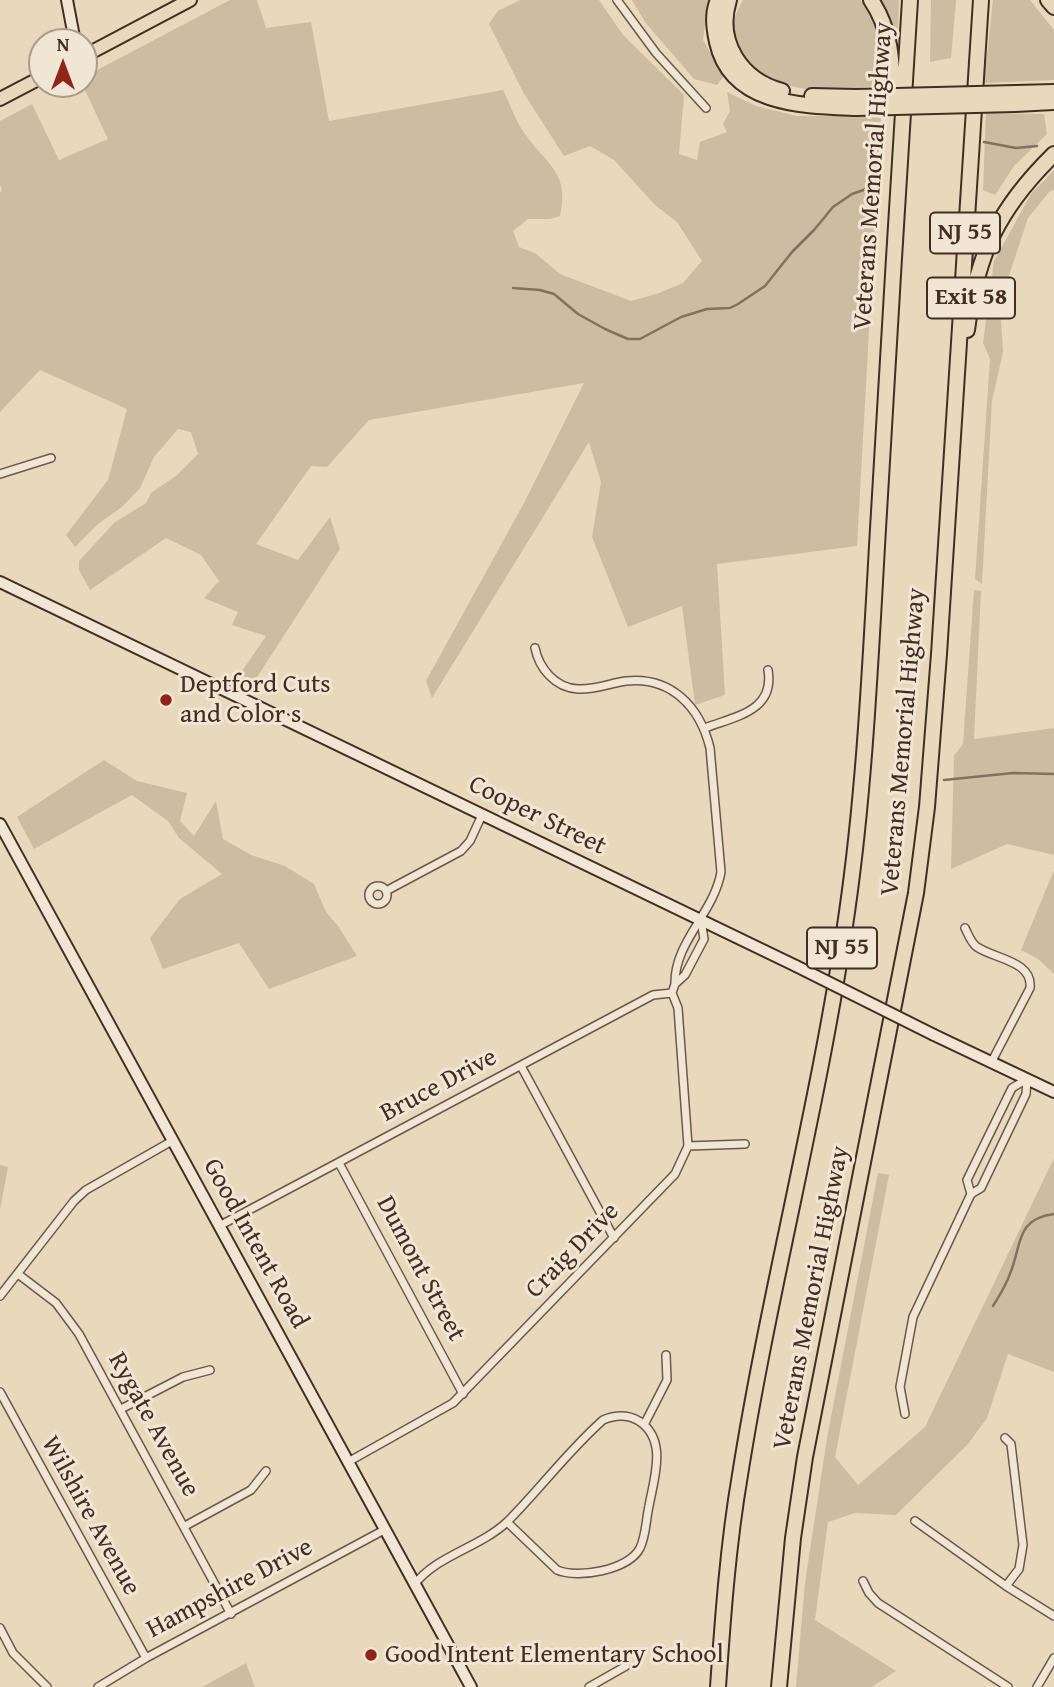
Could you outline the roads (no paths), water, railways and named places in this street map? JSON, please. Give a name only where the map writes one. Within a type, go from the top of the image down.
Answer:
[{"type":"highway","points":[[718,0],[713,20],[719,49],[733,74],[753,90],[779,101],[806,106],[856,102],[1015,99],[1054,102]]},
{"type":"highway","points":[[729,0],[724,18],[729,47],[744,70],[754,79],[770,88],[788,93],[856,102]]},
{"type":"highway","points":[[871,0],[885,24],[890,40],[894,128],[900,152]]},
{"type":"highway","name":"Veterans Memorial Highway","points":[[718,1687],[723,1611],[739,1477],[801,1168],[848,909],[872,638],[910,0]]},
{"type":"highway","name":"Veterans Memorial Highway","points":[[779,1687],[793,1538],[805,1457],[918,881],[929,780],[981,0]]},
{"type":"highway","points":[[1048,0],[1054,7]]},
{"type":"highway","points":[[1015,99],[1054,92]]},
{"type":"highway","name":"Exit 58","points":[[951,467],[971,301],[979,264],[1010,204],[1054,154]]},
{"type":"main road","points":[[67,0],[72,28]]},
{"type":"main road","points":[[98,49],[190,0]]},
{"type":"main road","points":[[0,99],[28,84]]},
{"type":"main road","name":"Cooper Street","points":[[0,582],[1054,1092]]},
{"type":"main road","name":"Good Intent Road","points":[[0,824],[471,1687]]},
{"type":"street","points":[[617,0],[656,53],[706,108]]},
{"type":"street","points":[[0,474],[51,457]]},
{"type":"street","points":[[534,648],[538,663],[559,683],[578,689],[640,680],[668,688],[688,703],[705,728],[710,748],[719,885],[691,933],[675,972],[675,984],[671,993],[678,1008],[688,1146],[745,1144]]},
{"type":"street","points":[[705,728],[761,703],[768,693],[768,670]]},
{"type":"street","points":[[386,891],[461,851],[470,841],[482,815]]},
{"type":"street","points":[[675,984],[685,975],[704,939],[701,919]]},
{"type":"street","points":[[965,928],[974,946],[1019,967],[1031,978],[1030,988],[992,1061]]},
{"type":"street","name":"Bruce Drive","points":[[219,1226],[653,995],[671,993]]},
{"type":"street","points":[[520,1066],[614,1238]]},
{"type":"street","points":[[971,1194],[967,1180],[1012,1088],[1027,1079]]},
{"type":"street","points":[[905,1414],[900,1387],[914,1317],[971,1194],[981,1188],[1026,1094],[1027,1079]]},
{"type":"street","points":[[0,1296],[74,1201],[86,1190],[172,1141]]},
{"type":"street","name":"Craig Drive","points":[[348,1462],[416,1426],[463,1394],[665,1187],[675,1174],[688,1146]]},
{"type":"street","name":"Dumont Street","points":[[339,1163],[463,1394]]},
{"type":"street","name":"Rygate Avenue","points":[[18,1274],[56,1303],[66,1315],[121,1409],[231,1614]]},
{"type":"street","points":[[644,1425],[667,1380],[666,1355]]},
{"type":"street","points":[[121,1409],[183,1377],[210,1370]]},
{"type":"street","name":"Wilshire Avenue","points":[[0,1392],[146,1658]]},
{"type":"street","points":[[414,1585],[429,1569],[474,1546],[507,1522],[603,1420],[632,1417],[644,1425],[655,1441],[657,1461],[639,1549],[624,1563],[586,1574],[566,1574],[557,1570],[507,1522]]},
{"type":"street","points":[[1005,1438],[1011,1444],[1023,1545],[1019,1569],[1006,1586]]},
{"type":"street","points":[[185,1526],[251,1490],[266,1471]]},
{"type":"street","points":[[915,1521],[1006,1586],[1054,1616]]},
{"type":"street","name":"Hampshire Drive","points":[[98,1687],[146,1658],[384,1530]]},
{"type":"street","points":[[863,1581],[878,1603],[1008,1687]]},
{"type":"street","points":[[0,1628],[13,1653],[47,1687]]},
{"type":"street","points":[[1037,1687],[1054,1658]]},
{"type":"street","points":[[589,1687],[626,1666]]},
{"type":"waterway","points":[[984,142],[1016,148],[1037,146]]},
{"type":"waterway","points":[[513,288],[554,294],[578,314],[605,329],[628,339],[640,339],[681,317],[707,309],[730,308],[738,304],[765,286],[833,207],[852,194],[872,187]]},
{"type":"waterway","points":[[944,780],[1013,773],[1054,774]]},
{"type":"waterway","points":[[993,1306],[1007,1280],[1022,1234],[1033,1221],[1054,1214]]},
{"type":"place","name":"Deptford Cuts and Color s","points":[[166,700]]},
{"type":"place","name":"Good Intent Elementary School","points":[[371,1655]]}]
